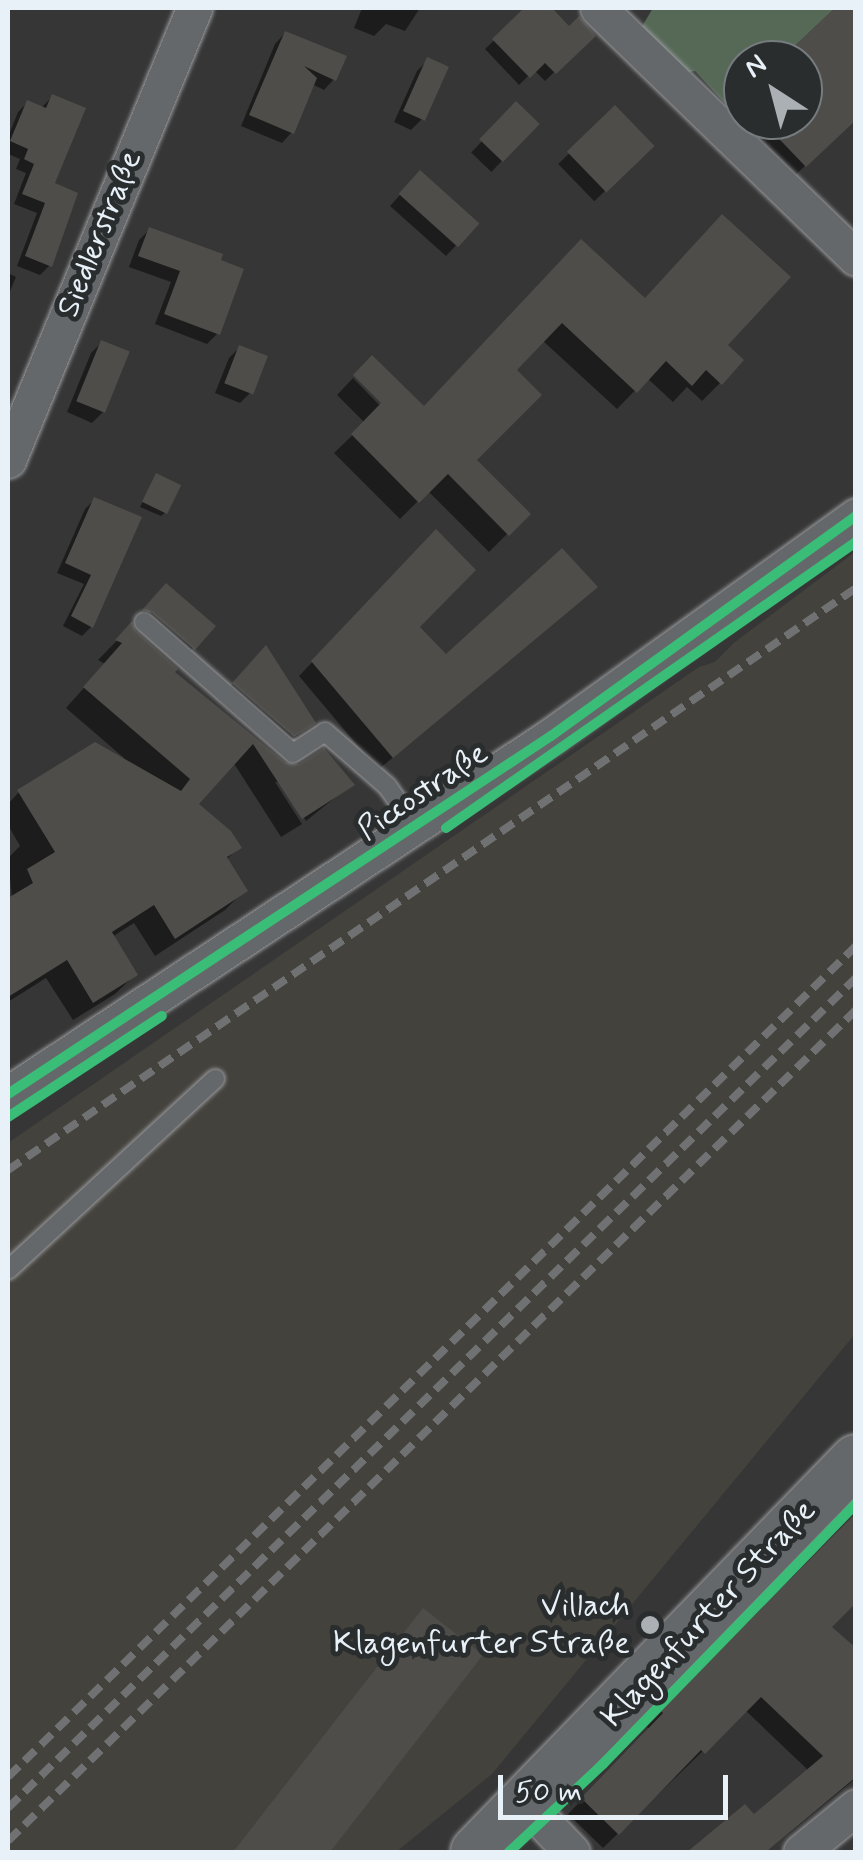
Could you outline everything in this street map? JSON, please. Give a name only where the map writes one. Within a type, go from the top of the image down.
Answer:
[{"type":"street","name":"Siedlerstraße","points":[[8,460],[194,8]]},
{"type":"street","points":[[598,8],[856,258]]},
{"type":"street","name":"Piccostraße","points":[[8,1094],[416,828],[595,706],[856,516]]},
{"type":"street","name":"Klagenfurter Straße","points":[[476,1852],[856,1460]]},
{"type":"street","points":[[526,1804],[572,1852]]},
{"type":"street","points":[[801,1852],[856,1807]]},
{"type":"lane","points":[[144,622],[293,752],[326,732],[387,786],[416,828]]},
{"type":"lane","points":[[8,1270],[215,1079]]},
{"type":"shaded area","points":[[855,552],[855,1334],[492,1774],[396,1852],[8,1852],[8,1143],[699,667],[715,662],[735,642]]},
{"type":"green space","points":[[653,8],[835,8],[801,40],[723,40],[723,101],[695,71],[684,73],[641,28]]},
{"type":"building","points":[[524,8],[552,8],[569,26],[579,16],[596,36],[556,74],[545,63],[530,78],[492,39]]},
{"type":"building","points":[[835,8],[856,8],[856,120],[806,167],[780,140],[823,140],[823,40],[801,40]]},
{"type":"building","points":[[285,31],[347,56],[336,81],[304,66],[317,78],[294,134],[249,115]]},
{"type":"building","points":[[427,57],[449,67],[425,121],[403,111]]},
{"type":"building","points":[[52,94],[86,108],[55,183],[78,193],[52,267],[25,256],[45,203],[22,194],[34,164],[24,159],[28,149],[10,141],[27,100],[46,108]]},
{"type":"building","points":[[516,101],[540,124],[503,162],[479,139]]},
{"type":"building","points":[[615,105],[655,146],[606,193],[567,152]]},
{"type":"building","points":[[420,170],[479,224],[458,247],[399,194]]},
{"type":"building","points":[[722,214],[791,277],[728,345],[744,360],[722,385],[706,370],[692,386],[666,361],[637,393],[562,323],[517,370],[542,395],[477,460],[531,514],[509,536],[448,474],[419,503],[351,434],[381,403],[353,375],[372,355],[424,406],[581,239],[645,298]]},
{"type":"building","points":[[149,227],[223,254],[221,260],[244,269],[220,335],[164,314],[180,271],[138,256]]},
{"type":"building","points":[[101,340],[130,352],[105,413],[76,401]]},
{"type":"building","points":[[239,345],[268,356],[253,394],[224,383]]},
{"type":"building","points":[[156,473],[181,485],[167,514],[142,502]]},
{"type":"building","points":[[94,497],[142,517],[93,628],[71,616],[91,575],[65,563]]},
{"type":"building","points":[[436,529],[476,570],[420,627],[446,654],[562,548],[598,587],[393,758],[311,661]]},
{"type":"building","points":[[166,583],[216,626],[195,650],[152,613],[142,610]]},
{"type":"building","points":[[132,621],[136,631],[178,669],[175,672],[285,762],[299,764],[324,748],[355,785],[302,819],[253,744],[199,804],[231,831],[242,848],[227,857],[248,891],[175,939],[154,905],[112,932],[138,975],[93,1003],[67,960],[8,997],[8,898],[33,883],[27,869],[55,852],[17,790],[95,742],[181,791],[190,779],[83,687],[122,643],[115,640]]},
{"type":"building","points":[[266,645],[316,723],[294,737],[232,683]]},
{"type":"building","points":[[856,1513],[856,1603],[832,1627],[856,1648],[856,1777],[766,1852],[687,1852],[745,1804],[754,1814],[823,1756],[761,1697],[705,1754],[701,1750],[619,1835],[581,1798],[663,1713],[660,1710]]},
{"type":"building","points":[[423,1608],[483,1655],[369,1802],[330,1852],[233,1852]]},
{"type":"railway","points":[[8,1170],[856,588]]},
{"type":"railway","points":[[8,1777],[856,946]]},
{"type":"railway","points":[[8,1808],[856,978]]},
{"type":"railway","points":[[8,1841],[856,1010]]},
{"type":"cycle path","points":[[8,1094],[551,736],[856,516]]},
{"type":"cycle path","points":[[446,828],[856,542]]},
{"type":"cycle path","points":[[8,1117],[162,1016]]},
{"type":"cycle path","points":[[509,1852],[603,1764],[856,1504]]},
{"type":"place","name":"Villach Klagenfurter Straße","points":[[650,1625]]}]
